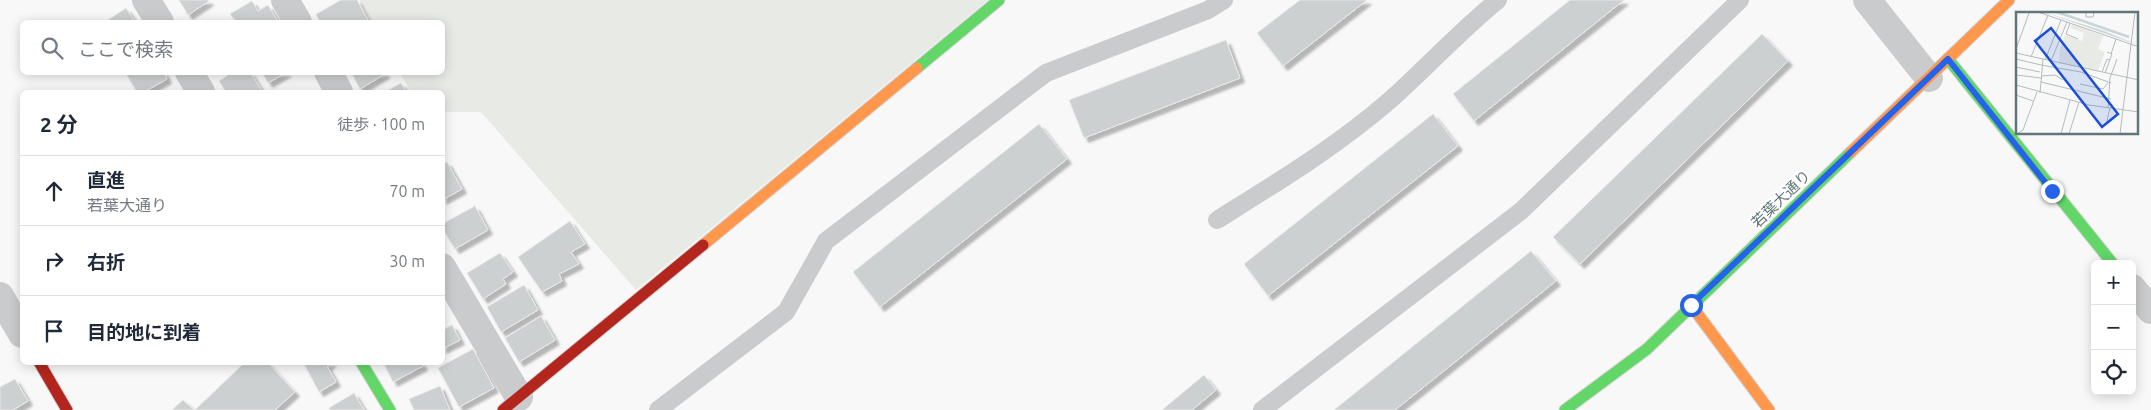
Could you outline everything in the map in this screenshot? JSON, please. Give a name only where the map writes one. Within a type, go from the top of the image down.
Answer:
[{"type":"street","points":[[146,0],[159,20]]},
{"type":"street","points":[[285,0],[297,20]]},
{"type":"street","points":[[445,273],[511,404],[999,0]]},
{"type":"street","points":[[1868,0],[1929,78]]},
{"type":"street","name":"若葉大通り","points":[[1565,410],[1647,349],[2008,0]]},
{"type":"street","points":[[1948,59],[2110,260]]},
{"type":"street","points":[[191,75],[200,90]]},
{"type":"street","points":[[330,75],[338,90]]},
{"type":"street","points":[[2136,293],[2151,310]]},
{"type":"street","points":[[0,296],[20,331]]},
{"type":"street","points":[[1691,305],[1770,410]]},
{"type":"street","points":[[41,365],[67,410]]},
{"type":"street","points":[[363,365],[390,410]]},
{"type":"lane","points":[[658,410],[786,312],[826,241],[1046,73],[1208,10],[1224,0]]},
{"type":"lane","points":[[1217,220],[1321,154],[1389,101],[1471,22],[1498,0]]},
{"type":"lane","points":[[1262,410],[1521,210],[1740,0]]},
{"type":"shaded area","points":[[359,0],[988,0],[636,290],[481,112],[445,112],[445,90],[410,90],[401,75],[445,75],[445,20],[371,20]]},
{"type":"building","points":[[179,0],[208,0],[209,1],[188,15]]},
{"type":"building","points":[[341,0],[357,0],[368,20],[319,20],[316,14]]},
{"type":"building","points":[[1300,0],[1367,0],[1283,66],[1257,33]]},
{"type":"building","points":[[1570,0],[1624,0],[1474,121],[1453,94]]},
{"type":"building","points":[[252,1],[258,11],[268,5],[277,20],[234,20],[230,14]]},
{"type":"building","points":[[126,8],[134,20],[108,20]]},
{"type":"building","points":[[1762,34],[1788,61],[1580,264],[1553,237]]},
{"type":"building","points":[[1226,40],[1240,78],[1084,138],[1069,100]]},
{"type":"building","points":[[127,75],[165,75],[167,79],[148,90],[136,90]]},
{"type":"building","points":[[228,75],[252,75],[261,90],[225,90],[219,81]]},
{"type":"building","points":[[264,75],[282,75],[268,83]]},
{"type":"building","points":[[353,75],[383,75],[360,89]]},
{"type":"building","points":[[401,83],[405,90],[389,90]]},
{"type":"building","points":[[1433,114],[1458,146],[1268,296],[1244,264]]},
{"type":"building","points":[[1039,124],[1067,159],[880,307],[853,272]]},
{"type":"building","points":[[447,162],[462,189],[445,198],[445,163]]},
{"type":"building","points":[[475,206],[488,230],[455,249],[445,233],[445,222]]},
{"type":"building","points":[[570,221],[585,244],[571,252],[579,264],[559,274],[562,281],[542,292],[518,257]]},
{"type":"building","points":[[1531,251],[1556,281],[1395,410],[1334,410]]},
{"type":"building","points":[[500,253],[513,272],[503,279],[506,284],[483,299],[467,273]]},
{"type":"building","points":[[524,285],[538,310],[501,332],[487,307]]},
{"type":"building","points":[[541,316],[555,340],[519,362],[505,338]]},
{"type":"building","points":[[452,325],[460,340],[445,348],[445,328]]},
{"type":"building","points":[[473,349],[494,388],[459,407],[438,368]]},
{"type":"building","points":[[242,365],[270,365],[295,392],[275,410],[195,410]]},
{"type":"building","points":[[305,365],[328,365],[327,366],[336,382],[319,392]]},
{"type":"building","points":[[384,365],[422,365],[423,366],[393,382]]},
{"type":"building","points":[[1204,375],[1216,390],[1192,410],[1162,410]]},
{"type":"building","points":[[15,379],[28,401],[13,410],[0,410],[0,387]]},
{"type":"building","points":[[440,386],[450,410],[414,410],[409,399]]},
{"type":"building","points":[[354,393],[364,410],[330,410],[329,408]]},
{"type":"building","points":[[183,400],[194,410],[172,410]]},
{"type":"traffic: fast","points":[[917,68],[999,0]]},
{"type":"traffic: fast","points":[[1948,59],[2110,260]]},
{"type":"traffic: fast","points":[[1565,410],[1647,349],[1851,152]]},
{"type":"traffic: fast","points":[[363,365],[390,410]]},
{"type":"traffic: slow","points":[[1851,152],[2009,0]]},
{"type":"traffic: slow","points":[[703,245],[917,68]]},
{"type":"traffic: slow","points":[[1691,305],[1769,410]]},
{"type":"traffic: jam","points":[[503,410],[703,245]]},
{"type":"traffic: jam","points":[[41,365],[67,410]]},
{"type":"route","points":[[1691,305],[1948,59],[2052,191]]}]
